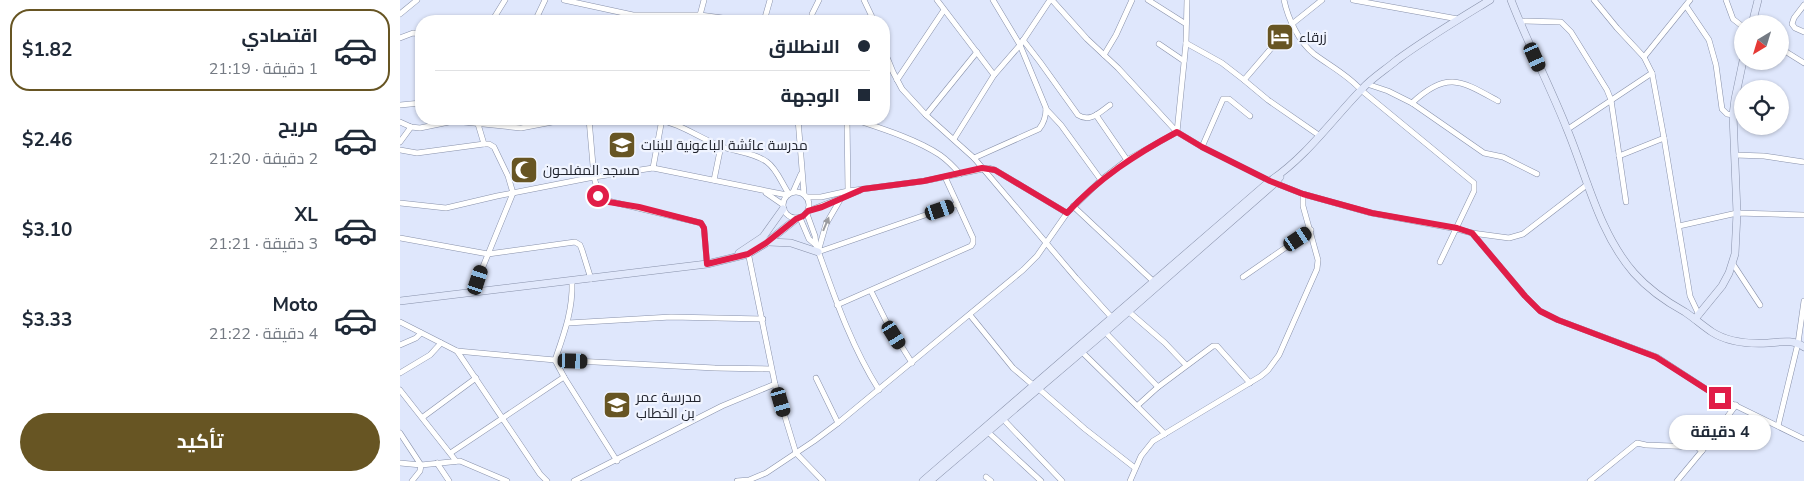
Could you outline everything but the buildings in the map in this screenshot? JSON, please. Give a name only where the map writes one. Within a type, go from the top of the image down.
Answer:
[{"type":"street","points":[[400,14],[417,0]]},
{"type":"street","points":[[496,15],[505,0]]},
{"type":"street","points":[[538,15],[546,0]]},
{"type":"street","points":[[564,0],[633,15],[700,15],[704,0]]},
{"type":"street","points":[[766,15],[770,0]]},
{"type":"street","points":[[812,15],[819,0]]},
{"type":"street","points":[[864,0],[871,15]]},
{"type":"street","points":[[937,0],[994,76]]},
{"type":"street","points":[[993,0],[1021,43],[1040,62],[1078,115],[1088,119],[1110,105]]},
{"type":"street","points":[[954,139],[994,76],[1021,43],[1051,0],[1177,132],[1202,147],[1272,182],[1303,194],[1372,213],[1503,238],[1516,237],[1522,234],[1588,184]]},
{"type":"street","points":[[1104,55],[1116,36],[1132,0]]},
{"type":"street","points":[[1148,0],[1186,24]]},
{"type":"street","points":[[1177,132],[1186,43],[1187,0]]},
{"type":"street","points":[[1244,80],[1292,24],[1322,0]]},
{"type":"street","points":[[1353,0],[1458,19]]},
{"type":"street","points":[[923,481],[986,430],[1003,419],[1036,387],[1105,332],[1113,320],[1128,311],[1281,174],[1320,136],[1367,84],[1407,53],[1490,0]]},
{"type":"street","points":[[1511,0],[1568,129],[1606,229],[1619,253],[1632,271],[1653,293],[1697,317],[1716,335],[1738,342],[1767,343],[1786,341],[1801,345]]},
{"type":"street","points":[[1594,0],[1644,57],[1652,73],[1690,296],[1697,317]]},
{"type":"street","points":[[1644,57],[1690,0]]},
{"type":"street","points":[[1726,0],[1734,20]]},
{"type":"street","points":[[1754,15],[1758,0]]},
{"type":"street","points":[[1282,1],[1292,24],[1312,52],[1348,77],[1361,90],[1474,183],[1474,191],[1440,262]]},
{"type":"street","points":[[1804,4],[1792,24],[1795,28],[1804,32]]},
{"type":"street","points":[[1686,6],[1709,40],[1716,65],[1722,109],[1727,114],[1733,114]]},
{"type":"street","points":[[897,80],[944,10]]},
{"type":"street","points":[[1519,21],[1561,22],[1564,24],[1607,90],[1611,100],[1626,202]]},
{"type":"street","points":[[400,38],[415,33]]},
{"type":"street","points":[[1021,43],[1046,108],[1101,180]]},
{"type":"street","points":[[1186,43],[1222,63],[1268,100],[1320,136]]},
{"type":"street","points":[[1159,44],[1184,61]]},
{"type":"street","points":[[926,115],[977,52]]},
{"type":"street","points":[[1789,54],[1804,63]]},
{"type":"street","points":[[890,64],[902,89],[926,115],[974,158],[1113,320]]},
{"type":"street","points":[[1697,317],[1722,286],[1733,264],[1737,213],[1733,114],[1741,70]]},
{"type":"street","points":[[1568,129],[1652,73]]},
{"type":"street","points":[[1412,102],[1428,90],[1452,81],[1470,86],[1498,101]]},
{"type":"street","points":[[1367,84],[1388,90],[1412,102],[1448,126],[1477,149],[1503,157],[1537,174]]},
{"type":"street","points":[[1202,147],[1222,100],[1225,98],[1250,116]]},
{"type":"street","points":[[400,105],[415,104]]},
{"type":"street","points":[[974,158],[1038,129],[1044,119],[1046,108]]},
{"type":"street","points":[[1096,115],[1127,160]]},
{"type":"street","points":[[400,122],[411,127],[420,128],[435,125]]},
{"type":"street","points":[[478,125],[484,144]]},
{"type":"street","points":[[487,125],[514,128],[539,125]]},
{"type":"street","points":[[590,125],[594,177],[598,196],[601,200],[639,207],[703,224],[707,264]]},
{"type":"street","points":[[654,168],[659,125]]},
{"type":"street","points":[[677,125],[721,146],[750,154],[768,163],[790,193]]},
{"type":"street","points":[[798,125],[801,173],[805,195],[809,204],[807,212],[817,249],[855,349],[878,390]]},
{"type":"street","points":[[847,125],[848,191]]},
{"type":"street","points":[[872,125],[933,151],[942,156],[960,174]]},
{"type":"street","points":[[400,142],[411,127]]},
{"type":"street","points":[[737,481],[760,477],[796,454],[838,423],[1023,270],[1046,244],[1073,206],[1101,180],[1127,160],[1177,132]]},
{"type":"street","points":[[1619,156],[1664,138]]},
{"type":"street","points":[[400,150],[417,153],[484,144],[494,147],[514,193],[474,292]]},
{"type":"street","points":[[714,180],[721,146]]},
{"type":"street","points":[[1734,155],[1764,156],[1804,162]]},
{"type":"street","points":[[400,203],[446,208],[594,177],[654,168],[764,191],[821,198],[848,191],[945,177],[982,168],[995,170],[1067,213]]},
{"type":"street","points":[[748,251],[763,237],[783,207],[801,173]]},
{"type":"street","points":[[837,305],[974,243],[945,177]]},
{"type":"street","points":[[930,481],[1113,320],[1153,281],[1272,182]]},
{"type":"street","points":[[766,243],[807,212],[863,189]]},
{"type":"street","points":[[764,191],[783,207],[788,216],[798,218]]},
{"type":"street","points":[[1130,481],[1135,468],[1153,442],[1250,383],[1268,370],[1279,355],[1314,274],[1318,260],[1303,206],[1303,194]]},
{"type":"street","points":[[817,249],[826,224],[840,200]]},
{"type":"street","points":[[400,301],[572,282],[707,264],[774,241],[791,242],[817,249],[957,204]]},
{"type":"street","points":[[1073,206],[1153,281]]},
{"type":"street","points":[[1679,226],[1737,213],[1804,215]]},
{"type":"street","points":[[798,218],[809,239],[817,249]]},
{"type":"street","points":[[1243,277],[1311,230]]},
{"type":"street","points":[[1472,233],[1540,311],[1558,320],[1656,357],[1720,398],[1804,439]]},
{"type":"street","points":[[400,238],[488,254],[575,242],[582,250],[591,279]]},
{"type":"street","points":[[748,251],[763,319],[771,369],[796,454],[823,481]]},
{"type":"street","points":[[1733,264],[1760,305]]},
{"type":"street","points":[[572,282],[572,298],[568,323],[555,360],[616,461]]},
{"type":"street","points":[[870,291],[912,363]]},
{"type":"street","points":[[1778,426],[1801,345],[1804,303]]},
{"type":"street","points":[[1128,311],[1165,343],[1186,365]]},
{"type":"street","points":[[970,315],[1013,368],[1135,468]]},
{"type":"street","points":[[568,323],[671,317],[763,319]]},
{"type":"street","points":[[400,322],[457,351],[555,360],[771,369]]},
{"type":"street","points":[[1105,332],[1158,387]]},
{"type":"street","points":[[400,345],[416,338],[421,333]]},
{"type":"street","points":[[400,373],[430,355],[442,343]]},
{"type":"street","points":[[1137,406],[1186,365],[1215,346],[1250,383]]},
{"type":"street","points":[[457,351],[540,474],[547,481]]},
{"type":"street","points":[[1081,351],[1165,434]]},
{"type":"street","points":[[452,452],[564,377]]},
{"type":"street","points":[[423,417],[476,378]]},
{"type":"street","points":[[816,378],[838,423]]},
{"type":"street","points":[[574,481],[722,406],[775,384]]},
{"type":"street","points":[[400,390],[452,452],[456,460]]},
{"type":"street","points":[[1677,481],[1736,405]]},
{"type":"street","points":[[1003,419],[1062,481]]},
{"type":"street","points":[[986,430],[1041,481]]},
{"type":"street","points":[[400,433],[421,465],[420,471],[412,481]]},
{"type":"street","points":[[1590,481],[1639,443],[1646,445],[1697,447],[1702,451]]},
{"type":"street","points":[[400,462],[421,465],[456,460],[507,481]]},
{"type":"street","points":[[437,463],[449,481]]},
{"type":"street","points":[[540,474],[541,481]]},
{"type":"place","name":"زرقاء","points":[[1280,37]]},
{"type":"place","name":"مدرسة عائشة الباعونية للبنات","points":[[622,145]]},
{"type":"place","name":"مسجد المفلحون","points":[[524,170]]},
{"type":"place","name":"مدرسة عمر بن الخطاب","points":[[617,405]]},
{"type":"route","points":[[598,196],[603,201],[639,207],[701,223],[704,225],[707,264],[748,254],[766,243],[808,211],[863,189],[924,181],[982,168],[995,170],[1067,213],[1101,180],[1127,160],[1177,132],[1202,147],[1270,181],[1303,194],[1372,213],[1457,228],[1472,233],[1533,306],[1540,311],[1558,320],[1656,357],[1720,398]]}]
